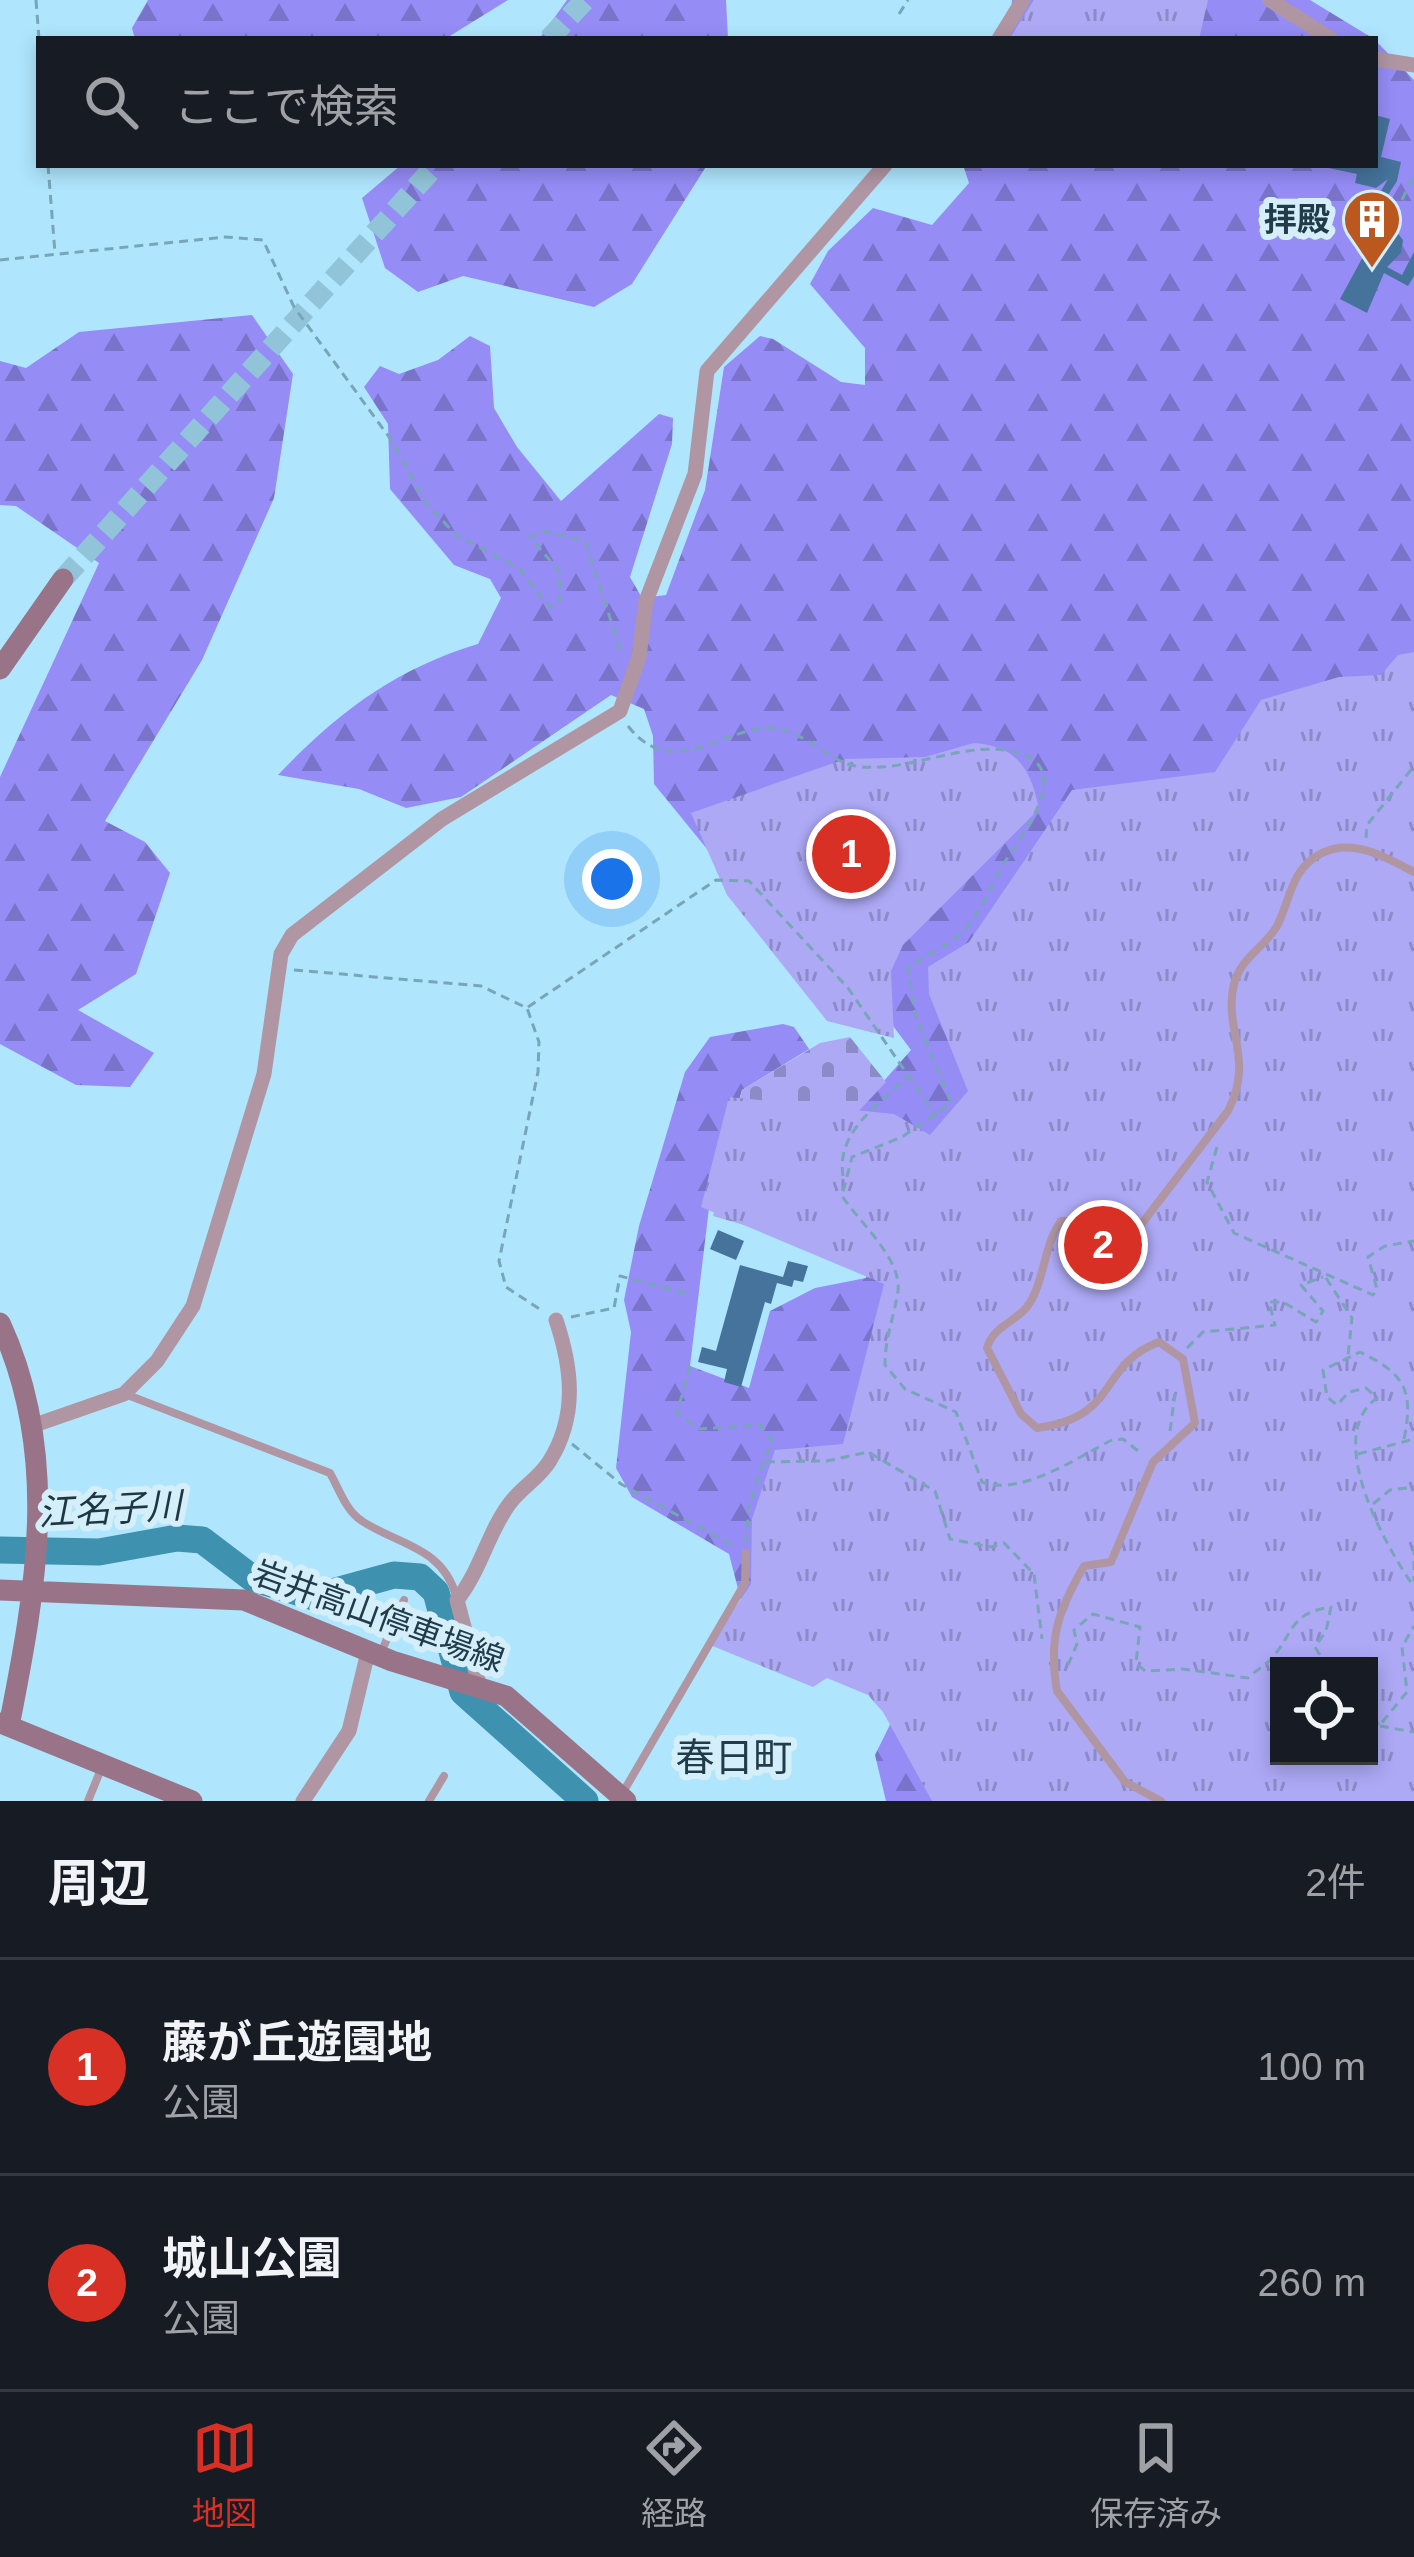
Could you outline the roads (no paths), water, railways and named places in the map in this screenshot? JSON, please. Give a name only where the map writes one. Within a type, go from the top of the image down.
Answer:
[{"type":"street","points":[[1001,36],[1023,0]]},
{"type":"street","points":[[1270,0],[1326,36]]},
{"type":"street","points":[[1378,59],[1414,65]]},
{"type":"street","points":[[32,1426],[124,1394],[157,1361],[202,1285],[264,1074],[281,954],[304,922],[442,818],[620,711],[639,657],[646,601],[695,474],[707,371],[882,168]]},
{"type":"street","points":[[0,669],[63,579]]},
{"type":"street","points":[[476,1683],[457,1600],[478,1573],[508,1504],[548,1463],[560,1437],[572,1369],[556,1320]]},
{"type":"street","points":[[0,1323],[32,1426],[40,1529],[35,1592],[4,1724],[192,1801]]},
{"type":"street","name":"岩井高山停車場線","points":[[0,1591],[244,1600],[374,1654],[476,1683],[519,1705],[623,1799]]},
{"type":"street","points":[[303,1801],[349,1731],[374,1654]]},
{"type":"lane","points":[[1161,1801],[1125,1782],[1052,1674],[1058,1612],[1084,1566],[1111,1562],[1153,1462],[1195,1423],[1189,1380],[1178,1356],[1159,1342],[1133,1352],[1101,1402],[1066,1424],[1036,1428],[1021,1414],[987,1348],[991,1334],[1031,1302],[1046,1243],[1061,1221],[1073,1221],[1082,1239],[1080,1278],[1086,1283],[1101,1277],[1228,1111],[1241,1086],[1232,990],[1239,969],[1276,927],[1304,866],[1336,851],[1366,846],[1414,872]]},
{"type":"lane","points":[[124,1394],[330,1473],[350,1511],[425,1553],[451,1577],[457,1600]]},
{"type":"lane","points":[[623,1799],[745,1582],[746,1553]]},
{"type":"lane","points":[[374,1654],[404,1600]]},
{"type":"lane","points":[[88,1801],[103,1766]]},
{"type":"lane","points":[[429,1801],[444,1776]]},
{"type":"waterway","name":"江名子川","points":[[0,1550],[99,1552],[177,1538],[202,1540],[252,1578],[314,1597],[394,1575],[420,1577],[436,1592],[463,1692],[585,1801]]},
{"type":"tunnel","points":[[552,36],[585,0]]},
{"type":"tunnel","points":[[63,579],[433,168]]},
{"type":"place","name":"拝殿","points":[[1372,270]]},
{"type":"place","name":"藤が丘遊園地","points":[[851,854]]},
{"type":"place","name":"城山公園","points":[[1103,1245]]},
{"type":"district","name":"春日町","points":[[734,1757]]}]
